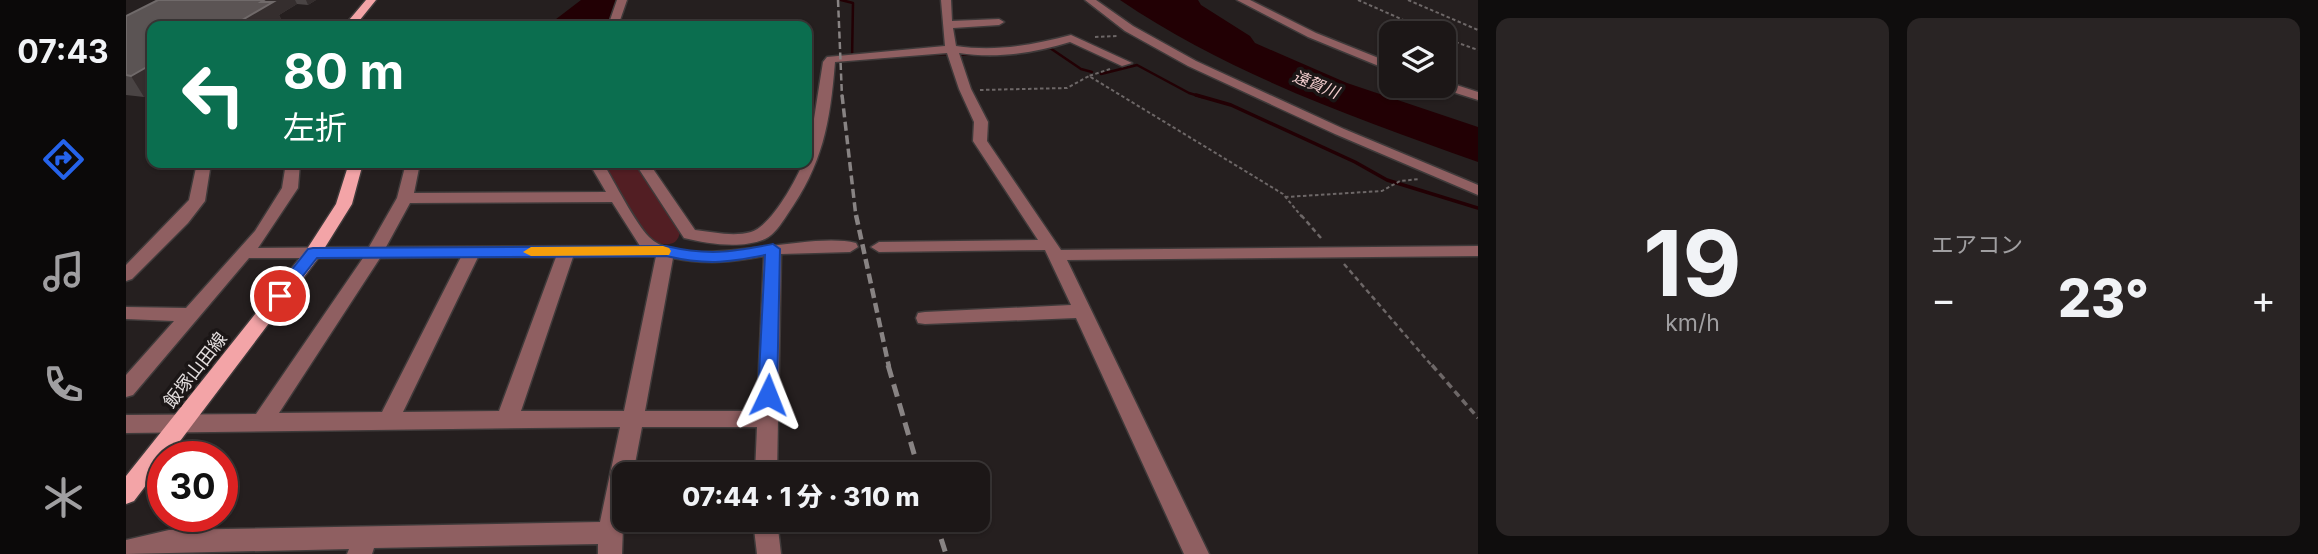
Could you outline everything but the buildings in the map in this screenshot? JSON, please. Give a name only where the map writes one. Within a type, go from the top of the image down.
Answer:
[{"type":"main road","points":[[353,21],[371,0]]},
{"type":"main road","name":"飯塚山田線","points":[[126,494],[313,253],[344,204],[355,168]]},
{"type":"street","points":[[615,21],[622,0]]},
{"type":"street","points":[[946,0],[952,52],[981,122],[981,141],[989,157],[1025,205],[1053,250],[1197,554]]},
{"type":"street","points":[[1090,0],[1145,38],[1199,68],[1478,190]]},
{"type":"street","points":[[1242,0],[1312,35],[1379,62]]},
{"type":"street","points":[[947,25],[1049,46],[1070,38],[1126,63]]},
{"type":"street","points":[[812,159],[824,122],[829,62],[952,52],[986,54],[1000,34]]},
{"type":"street","points":[[1456,89],[1478,96]]},
{"type":"street","points":[[126,275],[182,220],[197,201],[203,168]]},
{"type":"street","points":[[126,389],[261,234],[290,188],[292,168]]},
{"type":"street","points":[[261,423],[375,253],[405,198],[412,168]]},
{"type":"street","points":[[599,168],[643,241],[666,251],[698,258],[722,258],[773,249],[850,247]]},
{"type":"street","points":[[645,168],[690,234],[723,238],[757,235],[767,229],[792,200],[808,168]]},
{"type":"street","points":[[405,198],[616,197]]},
{"type":"street","points":[[244,253],[666,251],[677,247],[690,234]]},
{"type":"street","points":[[757,235],[773,249]]},
{"type":"street","points":[[879,247],[1334,253],[1478,251]]},
{"type":"street","points":[[766,462],[773,249]]},
{"type":"street","points":[[508,419],[567,251]]},
{"type":"street","points":[[126,552],[169,541],[363,546],[610,544],[666,251]]},
{"type":"street","points":[[388,421],[472,252]]},
{"type":"street","points":[[925,318],[1083,311]]},
{"type":"street","points":[[126,313],[189,315]]},
{"type":"street","points":[[126,424],[767,419]]},
{"type":"street","points":[[766,532],[769,554]]},
{"type":"path","points":[[1358,0],[1406,21]]},
{"type":"path","points":[[1408,0],[1478,30]]},
{"type":"path","points":[[1456,42],[1478,50]]},
{"type":"path","points":[[966,90],[1067,88],[1089,76],[1126,63]]},
{"type":"path","points":[[1089,76],[1285,197],[1478,418]]},
{"type":"path","points":[[1285,197],[1382,191],[1395,183]]},
{"type":"shaded area","points":[[604,168],[639,168],[680,231],[679,237],[673,243],[664,244],[650,240]]},
{"type":"water","points":[[581,0],[618,0],[615,11],[608,21],[554,21]]},
{"type":"water","name":"遠賀川","points":[[1120,0],[1198,0],[1201,5],[1250,36],[1255,43],[1347,83],[1379,94],[1379,98],[1392,98],[1478,127],[1478,162],[1294,92],[1205,50]]},
{"type":"waterway","points":[[841,0],[853,3],[852,60],[884,58]]},
{"type":"waterway","points":[[1043,49],[1050,48],[1081,69],[1092,72]]},
{"type":"waterway","points":[[928,54],[992,55]]},
{"type":"waterway","points":[[1101,74],[1137,65],[1189,93],[1202,97]]},
{"type":"waterway","points":[[1196,95],[1231,105],[1355,162],[1387,180],[1478,208]]},
{"type":"railway","points":[[838,0],[842,97]]},
{"type":"railway","points":[[842,95],[856,217]]},
{"type":"railway","points":[[856,215],[889,367]]},
{"type":"railway","points":[[888,365],[916,462]]},
{"type":"railway","points":[[939,532],[946,554]]},
{"type":"slow traffic","points":[[531,252],[663,251]]},
{"type":"route","points":[[280,296],[313,253],[666,251],[698,258],[722,258],[773,249],[768,395]]}]
